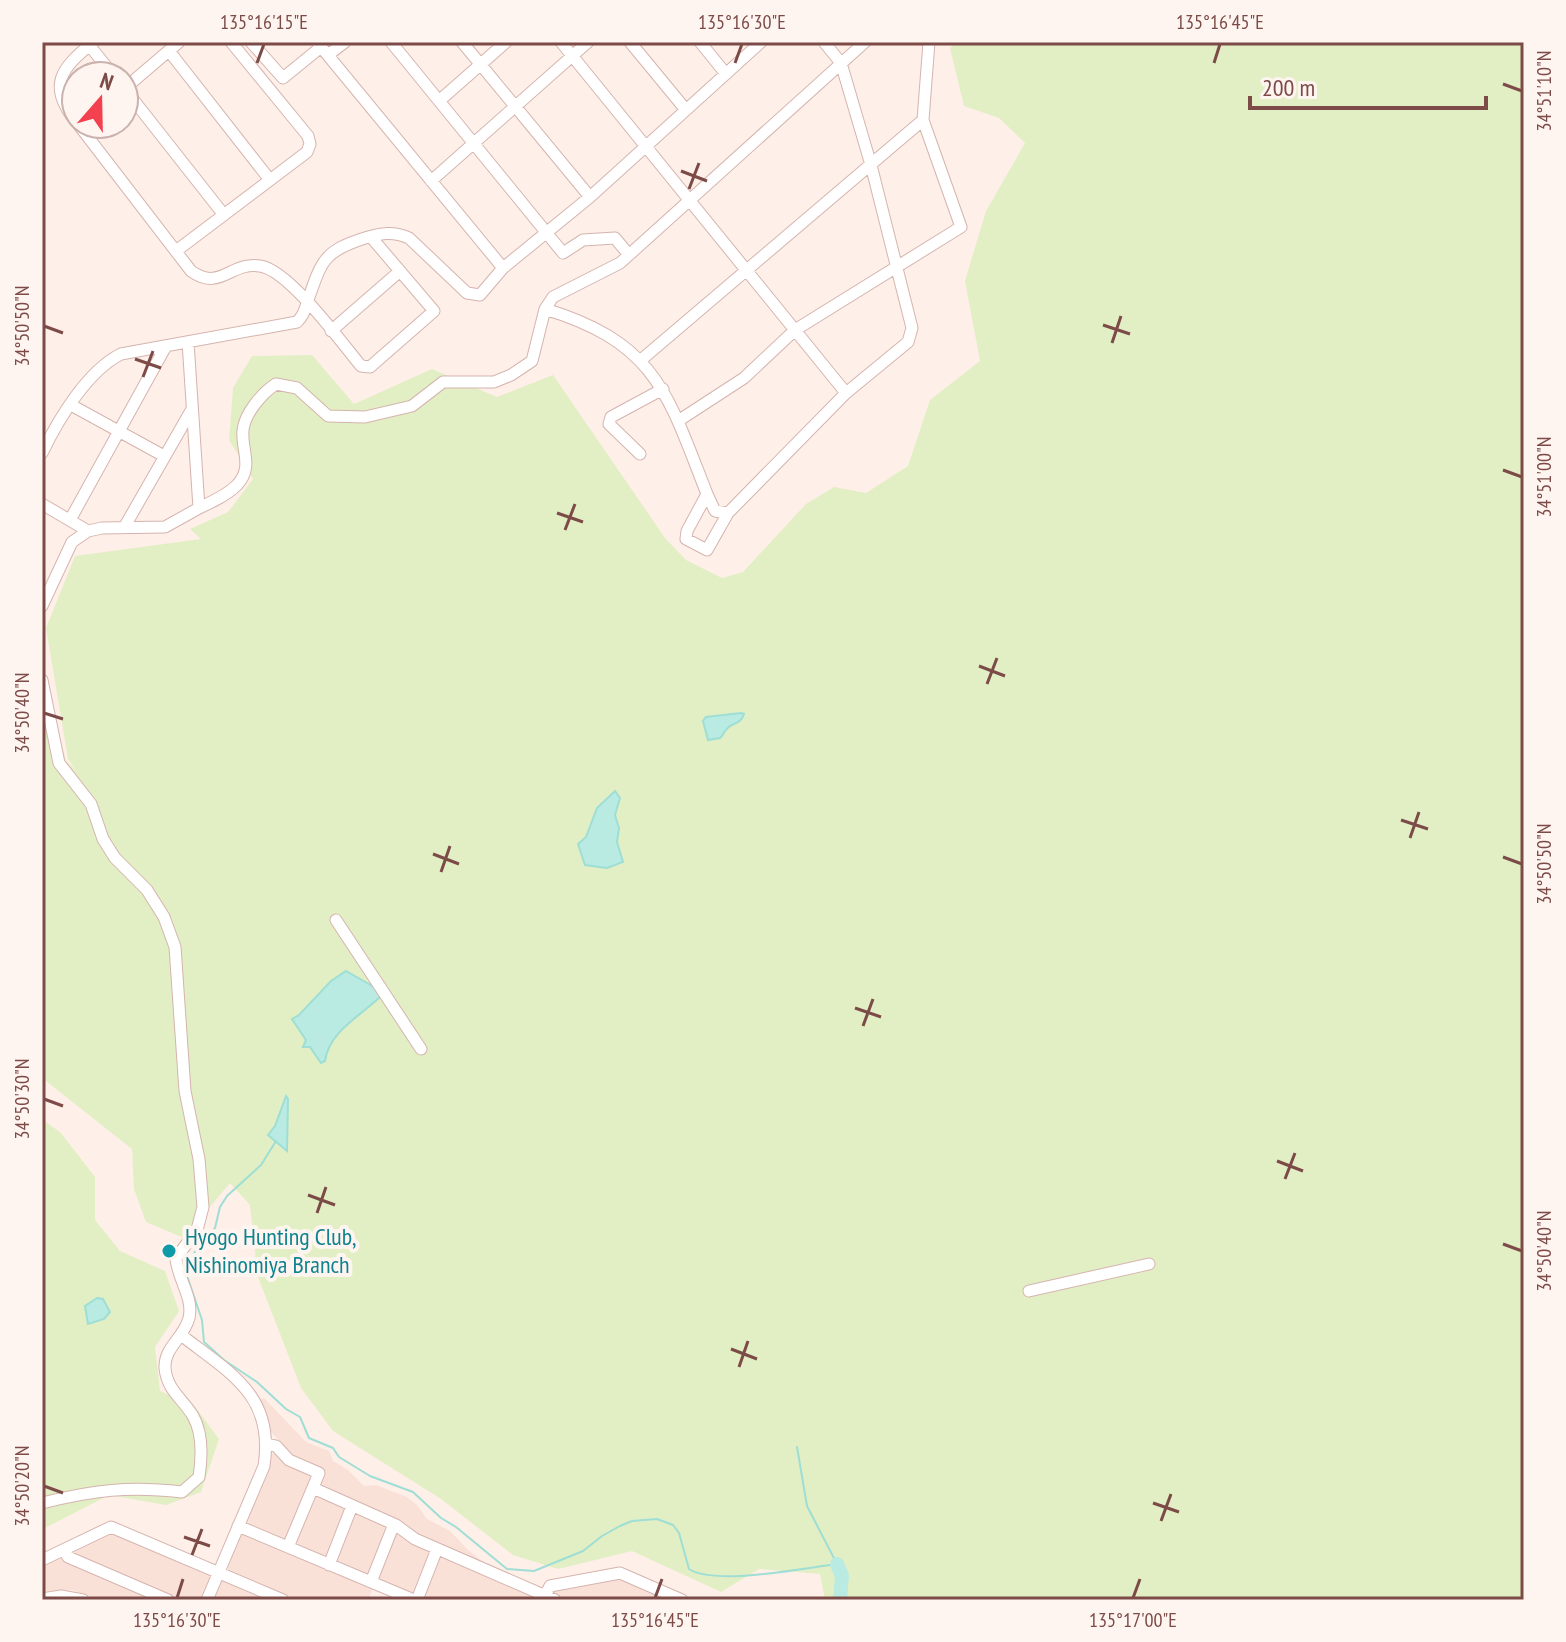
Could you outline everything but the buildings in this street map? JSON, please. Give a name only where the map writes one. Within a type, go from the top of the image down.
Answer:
[{"type":"street","points":[[140,75],[179,42]]},
{"type":"street","points":[[176,251],[307,152],[310,144],[308,136],[231,42]]},
{"type":"street","points":[[251,42],[283,78],[322,48],[345,42]]},
{"type":"street","points":[[391,42],[563,253],[583,240],[615,238],[629,255]]},
{"type":"street","points":[[462,42],[590,197]]},
{"type":"street","points":[[439,101],[506,42]]},
{"type":"street","points":[[561,42],[846,393]]},
{"type":"street","points":[[431,181],[588,42]]},
{"type":"street","points":[[630,42],[686,110]]},
{"type":"street","points":[[700,42],[726,74]]},
{"type":"street","points":[[42,453],[93,374],[121,354],[297,322],[303,316],[318,271],[327,257],[339,247],[391,232],[409,238],[467,293],[480,295],[503,268],[590,197],[760,42]]},
{"type":"street","points":[[707,494],[687,531],[686,539],[707,550],[728,513],[846,393],[908,342],[912,328],[871,165],[841,63],[824,42]]},
{"type":"street","points":[[42,606],[72,542],[88,531],[125,526],[165,527],[237,485],[248,460],[243,432],[245,423],[255,405],[276,384],[297,388],[328,416],[365,417],[412,406],[443,382],[494,382],[532,361],[545,309],[553,297],[620,263],[865,42]]},
{"type":"street","points":[[678,421],[744,378],[795,330],[961,227],[923,120],[929,42]]},
{"type":"street","points":[[71,60],[91,44]]},
{"type":"street","points":[[322,48],[503,268]]},
{"type":"street","points":[[169,51],[270,180]]},
{"type":"street","points":[[140,108],[224,215]]},
{"type":"street","points":[[641,360],[923,120]]},
{"type":"street","points":[[90,140],[191,271],[200,278],[222,277],[252,265],[275,270],[361,366],[370,367],[434,311],[371,237]]},
{"type":"street","points":[[331,331],[400,271]]},
{"type":"street","points":[[545,309],[580,320],[604,332],[641,360],[663,389],[715,511],[728,513]]},
{"type":"street","points":[[188,342],[199,508]]},
{"type":"street","points":[[70,520],[166,346]]},
{"type":"street","points":[[640,454],[609,424],[611,417],[663,389]]},
{"type":"street","points":[[71,405],[164,456]]},
{"type":"street","points":[[125,526],[193,408]]},
{"type":"street","points":[[42,504],[88,531]]},
{"type":"street","points":[[42,680],[59,763],[91,804],[103,839],[115,858],[147,890],[164,917],[175,947],[183,1077],[199,1159],[203,1207],[197,1230],[176,1258],[190,1307],[188,1322],[168,1351],[165,1368],[171,1390],[195,1419],[202,1453],[199,1477],[182,1492],[138,1487],[97,1491],[42,1503]]},
{"type":"street","points":[[336,920],[421,1049]]},
{"type":"street","points":[[1029,1291],[1149,1264]]},
{"type":"street","points":[[181,1335],[236,1378],[253,1396],[266,1429],[264,1466],[207,1600]]},
{"type":"street","points":[[267,1444],[276,1446],[289,1460],[319,1473],[288,1547]]},
{"type":"street","points":[[313,1488],[394,1524],[415,1539],[548,1598],[550,1586],[620,1573],[682,1600]]},
{"type":"street","points":[[329,1565],[352,1506]]},
{"type":"street","points":[[371,1582],[394,1524]]},
{"type":"street","points":[[238,1526],[415,1600],[437,1549]]},
{"type":"street","points":[[42,1560],[111,1527],[283,1600]]},
{"type":"street","points":[[64,1550],[68,1557],[168,1600]]},
{"type":"street","points":[[42,1599],[61,1596],[83,1600]]},
{"type":"shaded area","points":[[264,1398],[306,1442],[329,1451],[333,1461],[348,1470],[364,1486],[376,1485],[407,1497],[427,1519],[450,1531],[493,1569],[416,1536],[321,1488],[319,1482],[271,1432],[260,1400]]},
{"type":"shaded area","points":[[278,1452],[310,1472],[313,1478],[288,1538],[283,1541],[249,1527],[248,1521],[272,1454]]},
{"type":"shaded area","points":[[318,1495],[345,1507],[347,1512],[330,1555],[324,1558],[296,1547],[293,1541],[312,1497]]},
{"type":"shaded area","points":[[359,1512],[386,1524],[389,1529],[370,1574],[365,1576],[337,1564],[336,1558],[353,1514]]},
{"type":"shaded area","points":[[110,1532],[210,1573],[212,1578],[204,1600],[177,1600],[72,1555],[73,1549]]},
{"type":"shaded area","points":[[394,1532],[401,1532],[429,1550],[432,1556],[417,1591],[411,1594],[379,1582],[376,1576]]},
{"type":"shaded area","points":[[247,1533],[373,1588],[368,1600],[290,1600],[230,1574],[228,1568],[241,1535]]},
{"type":"shaded area","points":[[443,1556],[537,1596],[538,1600],[424,1599],[422,1594],[437,1558]]},
{"type":"shaded area","points":[[56,1558],[157,1600],[100,1600],[72,1590],[42,1591],[42,1565]]},
{"type":"shaded area","points":[[620,1578],[671,1600],[564,1600],[553,1595],[556,1589]]},
{"type":"shaded area","points":[[226,1580],[272,1600],[213,1600],[221,1582]]},
{"type":"green space","points":[[957,42],[1524,42],[1524,1600],[825,1600],[820,1574],[759,1569],[721,1592],[632,1551],[558,1569],[513,1555],[441,1499],[333,1431],[301,1388],[258,1277],[250,1205],[230,1183],[184,1238],[146,1222],[134,1189],[132,1149],[42,1078],[42,670],[66,761],[76,770],[68,759],[46,628],[75,556],[201,539],[190,529],[228,512],[253,479],[229,440],[233,388],[252,356],[312,355],[354,404],[432,369],[497,397],[553,375],[665,538],[686,560],[722,578],[743,572],[806,504],[834,487],[866,493],[908,466],[930,400],[980,361],[965,281],[986,211],[1025,143],[999,118],[964,106],[950,48]],"holes":[[[285,1097],[286,1150],[268,1135],[275,1126]]]},
{"type":"green space","points":[[42,1119],[61,1133],[95,1177],[95,1220],[120,1251],[165,1271],[179,1311],[155,1347],[160,1391],[193,1404],[219,1439],[201,1492],[166,1505],[109,1495],[47,1527],[42,1525]]},
{"type":"water","points":[[744,714],[740,720],[721,737],[708,740],[703,721],[706,717]]},
{"type":"water","points":[[615,791],[620,798],[615,815],[619,828],[617,842],[623,862],[607,868],[585,865],[578,844],[586,837],[597,808]]},
{"type":"water","points":[[346,971],[381,991],[382,995],[339,1032],[325,1061],[321,1063],[310,1047],[303,1047],[306,1040],[292,1019],[331,981]]},
{"type":"water","points":[[286,1096],[287,1151],[268,1135],[275,1126]]},
{"type":"water","points":[[97,1298],[103,1299],[110,1312],[104,1319],[88,1324],[85,1306]]},
{"type":"waterway","points":[[276,1141],[261,1165],[227,1196],[220,1207],[215,1228],[186,1263],[185,1270],[202,1320],[204,1342],[300,1417],[309,1438],[333,1448],[339,1457],[370,1476],[413,1492],[507,1569],[534,1571],[583,1551],[620,1526],[632,1521],[657,1519],[673,1525],[679,1533],[689,1569],[701,1574],[739,1576],[837,1564],[807,1506],[797,1447]]},
{"type":"waterway","points":[[837,1564],[842,1576],[840,1600]]},
{"type":"place","name":"Hyogo Hunting Club, Nishinomiya Branch","points":[[169,1251]]}]
